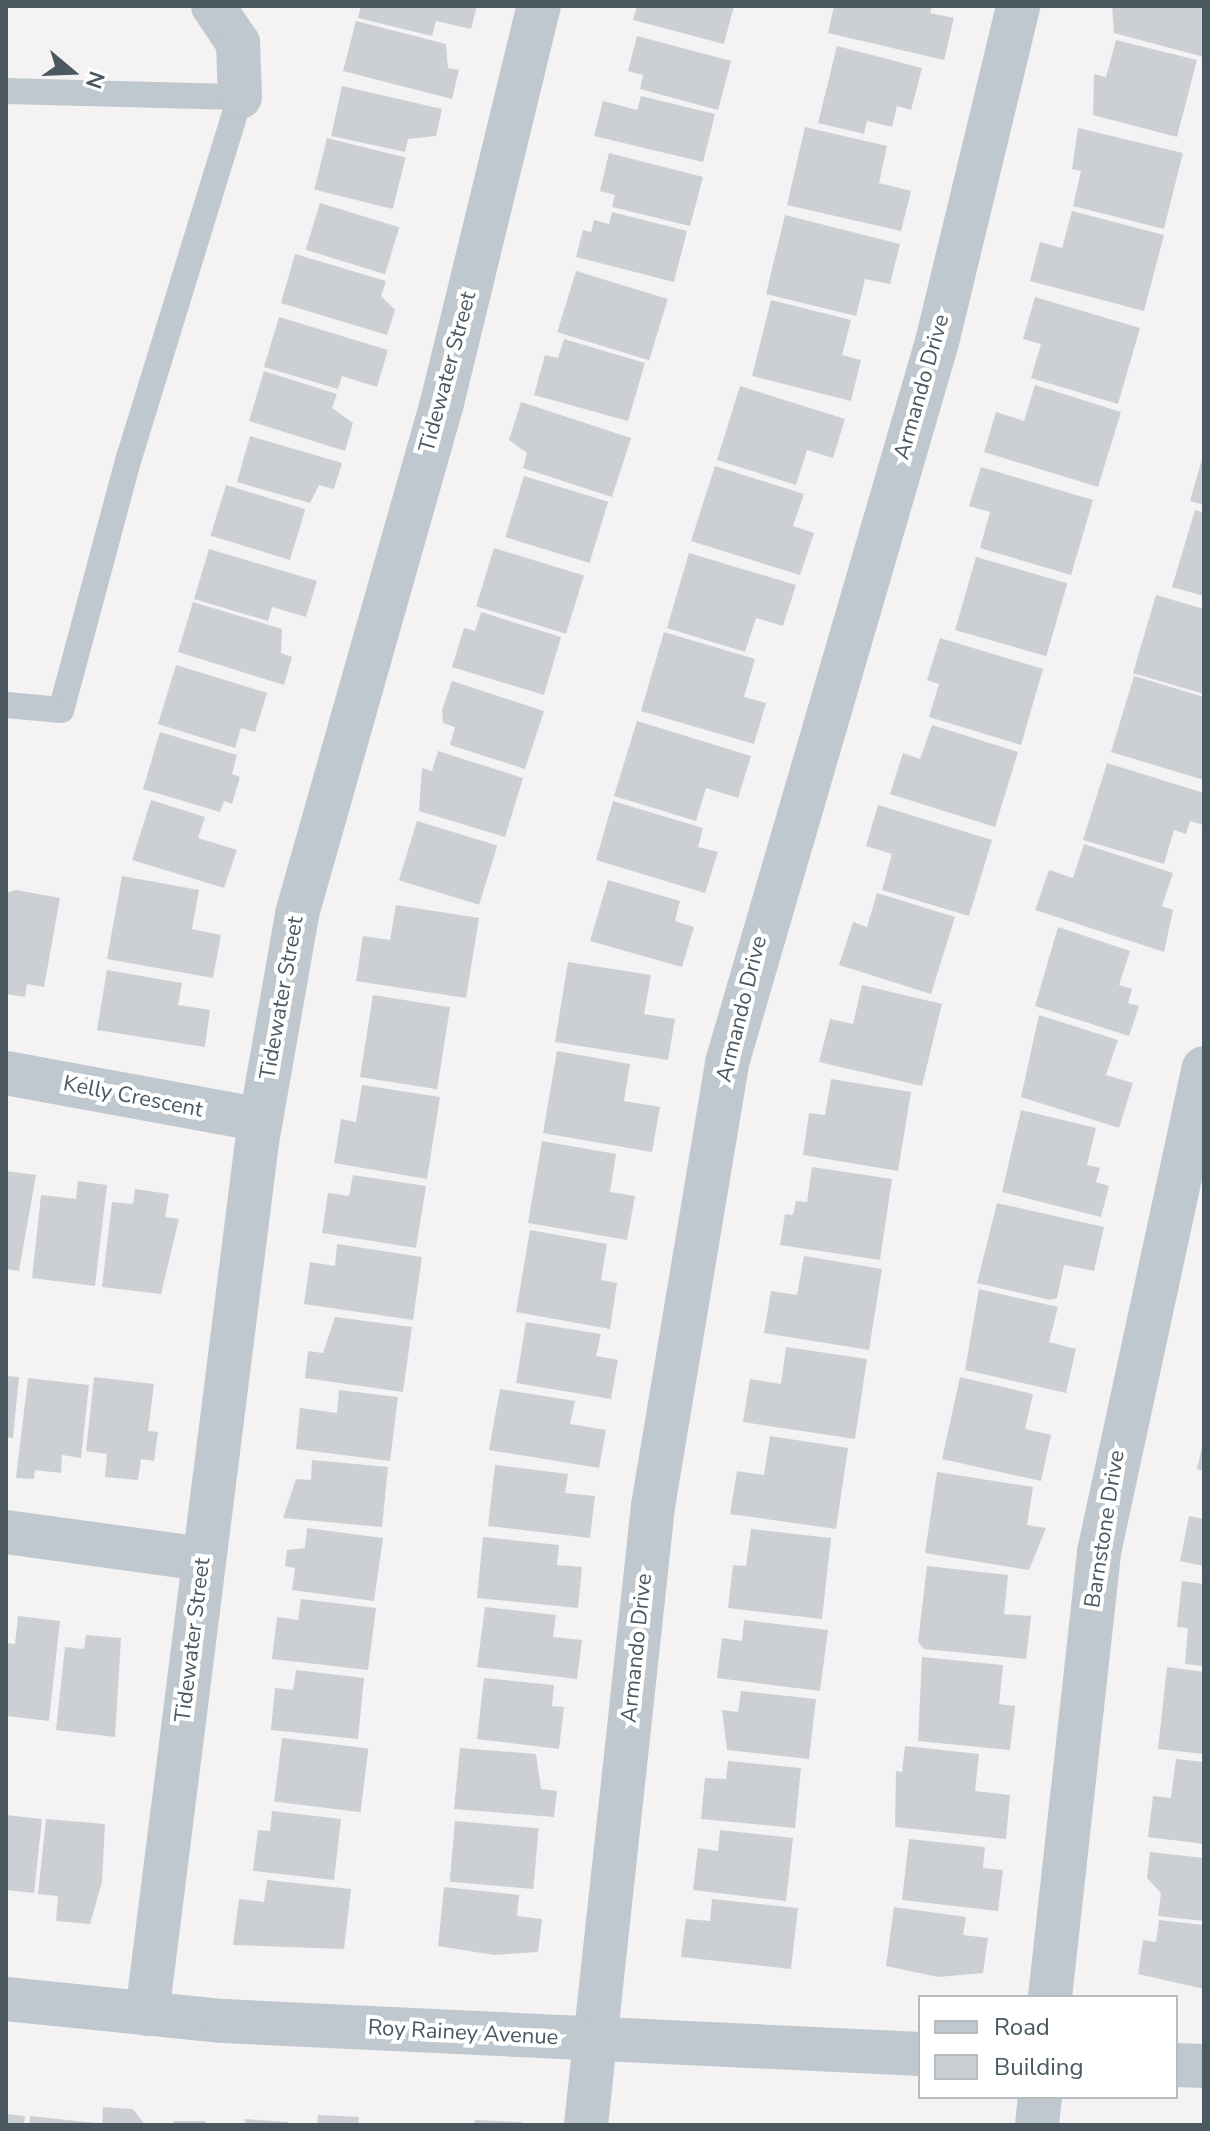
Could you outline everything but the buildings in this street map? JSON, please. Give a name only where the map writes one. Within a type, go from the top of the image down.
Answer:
[{"type":"street","points":[[213,6],[238,43],[240,97]]},
{"type":"street","name":"Tidewater Street","points":[[147,2014],[202,1559],[261,1120],[297,914],[442,403],[539,6]]},
{"type":"street","name":"Armando Drive","points":[[586,2125],[653,1506],[727,1063],[937,342],[1018,6]]},
{"type":"street","name":"Barnstone Drive","points":[[1050,1995],[1110,1483],[1204,1068]]},
{"type":"street","name":"Kelly Crescent","points":[[6,1073],[261,1120]]},
{"type":"street","points":[[6,1532],[202,1559]]},
{"type":"street","name":"Roy Rainey Avenue","points":[[6,1999],[147,2014],[918,2054]]},
{"type":"street","points":[[1178,2065],[1204,2066]]},
{"type":"street","points":[[1037,2125],[1040,2099]]},
{"type":"lane","points":[[6,91],[240,97],[129,457],[61,710],[6,705]]}]
